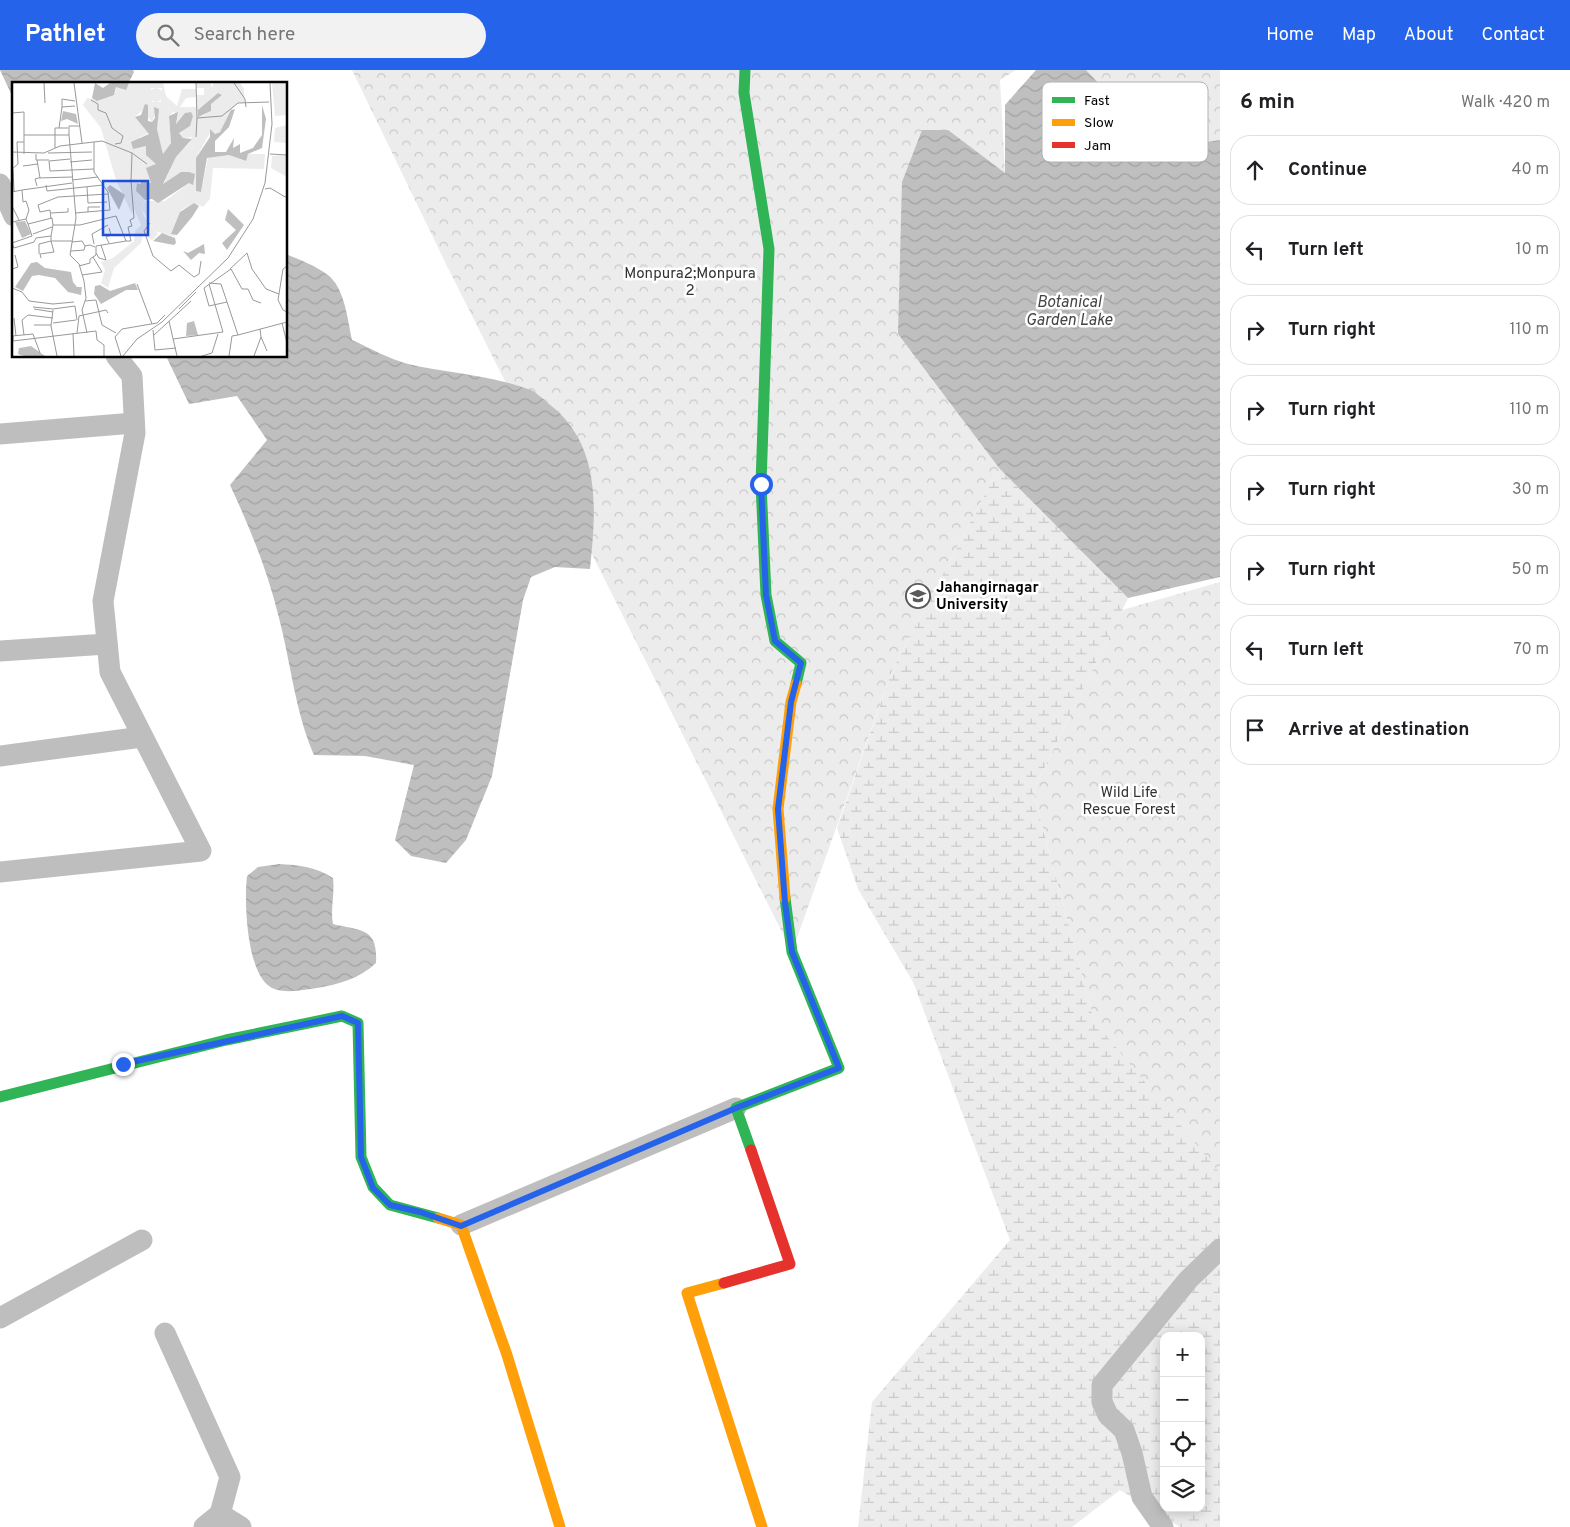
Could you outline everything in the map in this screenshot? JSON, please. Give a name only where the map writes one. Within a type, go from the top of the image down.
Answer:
[{"type":"street","points":[[0,1097],[217,1042],[342,1016],[358,1023],[361,1157],[373,1188],[390,1205],[420,1212],[461,1226],[736,1108],[839,1068],[792,952],[785,903],[778,809],[791,702],[801,663],[775,641],[766,595],[761,484],[769,249],[744,93],[745,70]]},
{"type":"street","points":[[0,184],[12,211]]},
{"type":"street","points":[[0,872],[200,851],[110,672],[103,601],[135,433],[132,376],[118,358]]},
{"type":"street","points":[[0,434],[134,423]]},
{"type":"street","points":[[0,651],[108,644]]},
{"type":"street","points":[[0,756],[142,737]]},
{"type":"street","points":[[736,1108],[790,1264],[688,1293],[762,1527]]},
{"type":"street","points":[[461,1226],[507,1356],[560,1527]]},
{"type":"street","points":[[0,1318],[142,1240]]},
{"type":"street","points":[[1163,1527],[1142,1497],[1132,1453],[1124,1430],[1108,1414],[1102,1402],[1102,1385],[1188,1280],[1220,1249]]},
{"type":"street","points":[[165,1333],[230,1477],[212,1520],[241,1527]]},
{"type":"green space","name":"Monpura2;Monpura 2","points":[[352,70],[1016,70],[1000,80],[1005,173],[898,334],[999,468],[892,671],[792,952],[447,266]]},
{"type":"green space","points":[[1086,70],[1220,70],[1220,140],[1208,142],[1208,82],[1098,82]]},
{"type":"green space","points":[[999,468],[1128,598],[1033,791],[1094,1021],[1220,1173],[1220,1527],[1180,1527],[1120,1490],[1072,1527],[858,1527],[872,1402],[1010,1240],[913,982],[858,889],[837,828],[892,671]]},
{"type":"green space","name":"Wild Life Rescue Forest","points":[[1220,582],[1220,1182],[1094,1021],[1033,791],[1122,610]]},
{"type":"water","points":[[0,70],[133,70],[134,72],[129,82],[12,82],[12,96]]},
{"type":"water","name":"Botanical Garden Lake","points":[[1036,70],[1086,70],[1098,82],[1042,82],[1042,162],[1208,162],[1208,142],[1220,140],[1220,577],[1128,598],[999,468],[898,334],[902,182],[922,130],[948,130],[1005,173],[1005,105]]},
{"type":"water","points":[[288,255],[327,274],[336,284],[346,311],[352,340],[408,364],[499,380],[531,390],[566,420],[579,439],[587,459],[592,480],[594,502],[590,569],[555,567],[531,577],[523,600],[492,776],[466,840],[446,863],[411,856],[395,840],[414,765],[365,756],[314,755],[302,722],[270,584],[230,485],[267,440],[237,396],[189,404],[167,358],[288,358]]},
{"type":"water","points":[[279,864],[307,867],[333,878],[333,924],[359,930],[371,937],[376,951],[376,963],[363,973],[348,980],[317,988],[283,991],[272,988],[263,980],[252,953],[249,936],[246,902],[247,876],[258,867]]},
{"type":"traffic: fast","points":[[745,70],[744,93],[769,249],[761,484],[766,595],[775,641],[801,663],[796,684]]},
{"type":"traffic: fast","points":[[751,1150],[736,1108],[839,1068],[792,952],[785,898]]},
{"type":"traffic: fast","points":[[0,1097],[226,1040],[342,1016],[358,1023],[361,1157],[373,1187],[390,1205],[438,1218]]},
{"type":"traffic: slow","points":[[785,898],[778,809],[791,702],[796,684]]},
{"type":"traffic: slow","points":[[438,1218],[461,1225],[507,1355],[560,1527]]},
{"type":"traffic: slow","points":[[724,1283],[687,1293],[762,1527]]},
{"type":"traffic: jam","points":[[724,1283],[790,1264],[751,1150]]},
{"type":"place","name":"Jahangirnagar University","points":[[918,596]]},
{"type":"route","points":[[123,1064],[342,1016],[358,1023],[361,1157],[373,1188],[390,1205],[420,1212],[461,1226],[736,1108],[839,1068],[792,952],[785,903],[778,809],[791,702],[801,663],[775,641],[766,595],[761,484]]}]
